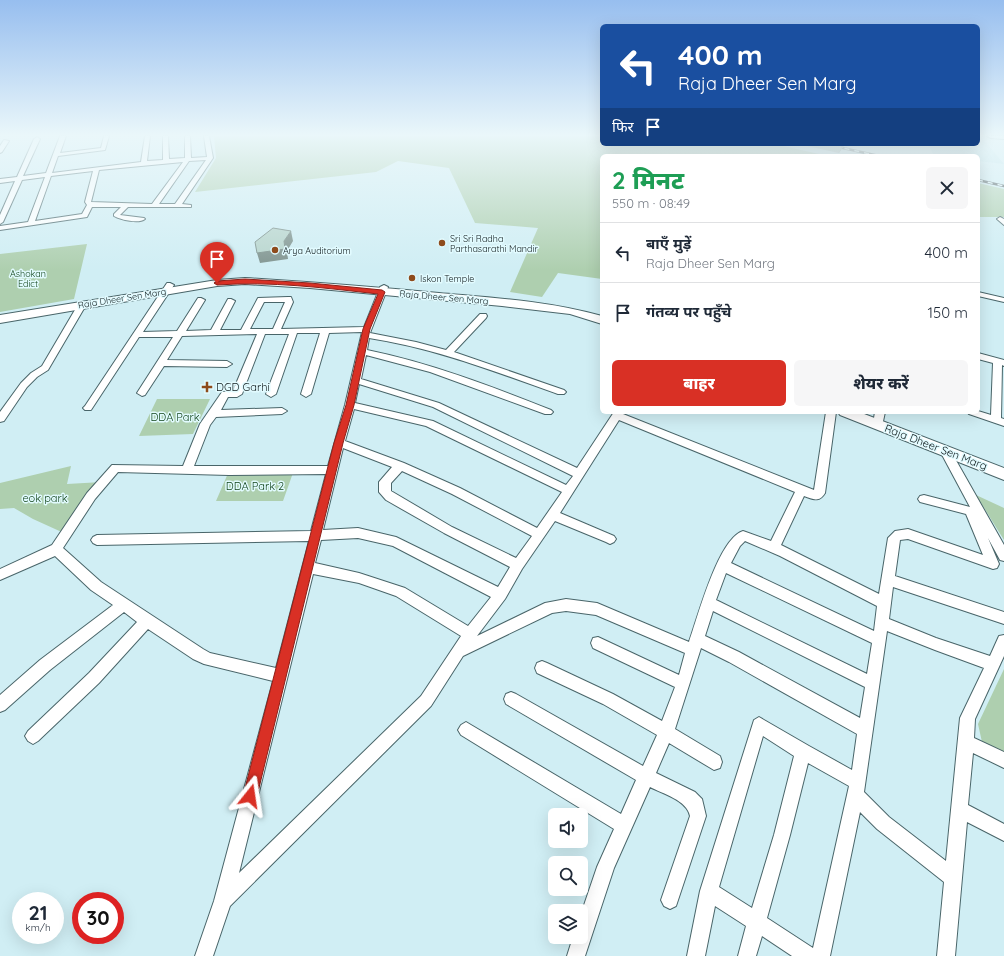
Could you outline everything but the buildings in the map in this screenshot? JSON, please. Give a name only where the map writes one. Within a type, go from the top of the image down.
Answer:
[{"type":"street","points":[[0,222],[18,181]]},
{"type":"street","points":[[31,223],[46,181]]},
{"type":"street","points":[[0,228],[85,216],[90,205],[88,202],[93,181]]},
{"type":"street","points":[[154,206],[172,181]]},
{"type":"street","points":[[177,206],[194,181]]},
{"type":"street","points":[[90,205],[189,206]]},
{"type":"street","points":[[127,205],[116,215],[120,217],[142,219]]},
{"type":"street","name":"Raja Dheer Sen Marg","points":[[0,313],[168,288],[245,281],[504,296],[573,304],[600,311]]},
{"type":"street","points":[[88,408],[168,288]]},
{"type":"street","name":"Raja Dheer Sen Marg","points":[[0,319],[168,288]]},
{"type":"street","points":[[204,956],[223,901],[281,676],[307,567],[350,405],[363,352],[366,332],[383,290]]},
{"type":"street","name":"Raja Dheer Sen Marg","points":[[383,290],[502,302],[571,311],[600,319]]},
{"type":"street","points":[[980,294],[1004,300]]},
{"type":"street","points":[[244,332],[261,300],[288,299],[289,302],[276,331]]},
{"type":"street","points":[[142,393],[201,300]]},
{"type":"street","points":[[214,333],[231,301]]},
{"type":"street","points":[[0,419],[24,385],[34,374],[45,368],[82,305]]},
{"type":"street","points":[[448,353],[483,316]]},
{"type":"street","points":[[136,335],[325,330],[366,332],[448,353],[561,392]]},
{"type":"street","points":[[306,394],[325,330]]},
{"type":"street","points":[[271,394],[294,331]]},
{"type":"street","points":[[187,470],[205,424],[225,394],[236,394],[262,332]]},
{"type":"street","points":[[363,352],[436,370],[487,387],[548,412]]},
{"type":"street","points":[[978,414],[1000,422],[1001,362],[980,357]]},
{"type":"street","points":[[162,363],[227,364]]},
{"type":"street","points":[[355,380],[436,405],[579,474]]},
{"type":"street","points":[[350,405],[406,416],[429,423],[569,491]]},
{"type":"street","points":[[213,414],[228,412],[282,411]]},
{"type":"street","points":[[223,901],[426,701],[470,634],[500,595],[518,565],[540,535],[618,414],[816,496],[819,493],[831,414]]},
{"type":"street","name":"Raja Dheer Sen Marg","points":[[862,414],[878,416],[1004,462]]},
{"type":"street","name":"Raja Dheer Sen Marg","points":[[878,416],[945,451],[1004,474]]},
{"type":"street","points":[[339,443],[400,466],[456,491],[540,535]]},
{"type":"street","points":[[945,451],[1004,556]]},
{"type":"street","points":[[400,466],[386,482],[385,492],[390,497],[448,530],[518,565]]},
{"type":"street","points":[[0,574],[50,553],[56,549],[82,508],[107,475],[116,468],[187,470],[332,470]]},
{"type":"street","points":[[774,548],[801,491]]},
{"type":"street","points":[[821,956],[857,788],[894,538],[898,534],[908,534],[993,564],[970,511],[924,499]]},
{"type":"street","points":[[553,515],[610,539]]},
{"type":"street","points":[[97,540],[315,536],[358,533],[396,542],[500,595]]},
{"type":"street","points":[[576,956],[606,866],[666,732],[723,565],[738,539],[743,536],[752,538],[884,603]]},
{"type":"street","points":[[56,549],[96,586],[198,654],[209,659],[281,676]]},
{"type":"street","points":[[723,565],[879,640]]},
{"type":"street","points":[[307,567],[359,578],[400,592],[470,634]]},
{"type":"street","points":[[888,579],[1004,618]]},
{"type":"street","points":[[710,603],[873,684]]},
{"type":"street","points":[[0,705],[45,665],[123,605]]},
{"type":"street","points":[[458,653],[550,607],[566,605],[597,609],[695,645],[734,657],[866,730]]},
{"type":"street","points":[[33,736],[94,678],[147,621]]},
{"type":"street","points":[[881,622],[935,644],[993,664]]},
{"type":"street","points":[[946,956],[968,718],[1004,641]]},
{"type":"street","points":[[598,643],[683,684]]},
{"type":"street","points":[[542,668],[608,699],[666,732],[714,762]]},
{"type":"street","points":[[511,700],[647,777],[689,798],[696,805],[698,816],[670,900]]},
{"type":"street","points":[[696,956],[709,891],[759,725],[857,788],[883,823],[953,878]]},
{"type":"street","points":[[466,730],[624,825]]},
{"type":"street","points":[[966,742],[1004,760]]},
{"type":"street","points":[[747,956],[782,836],[803,752]]},
{"type":"street","points":[[959,809],[1004,833]]},
{"type":"street","points":[[709,891],[809,956]]},
{"type":"green space","points":[[202,181],[298,181],[195,192]]},
{"type":"green space","points":[[455,181],[600,181],[600,279],[558,273],[542,297],[510,292],[538,228],[475,223]]},
{"type":"green space","points":[[980,183],[1004,189],[1004,217],[980,217]]},
{"type":"green space","name":"Ashokan Edict","points":[[87,244],[74,299],[0,312],[0,254]]},
{"type":"green space","name":"DDA Park","points":[[157,399],[210,399],[193,434],[139,436]]},
{"type":"green space","name":"eok park","points":[[71,466],[67,484],[102,482],[66,534],[33,519],[14,508],[0,509],[0,483]]},
{"type":"green space","name":"DDA Park 2","points":[[294,470],[283,501],[216,501],[229,471]]},
{"type":"green space","points":[[976,495],[1004,508],[1004,540]]},
{"type":"green space","points":[[1004,669],[1004,753],[982,742],[978,724]]},
{"type":"railway","points":[[981,181],[1004,186]]},
{"type":"place","name":"Sri Sri Radha Parthasarathi Mandir","points":[[442,243]]},
{"type":"place","name":"Arya Auditorium","points":[[275,250]]},
{"type":"place","name":"Iskon Temple","points":[[412,278]]},
{"type":"place","name":"DGD Garhi","points":[[207,387]]},
{"type":"route","points":[[217,283],[245,281],[310,285],[382,292],[367,329],[350,405],[307,567],[250,796]]}]
